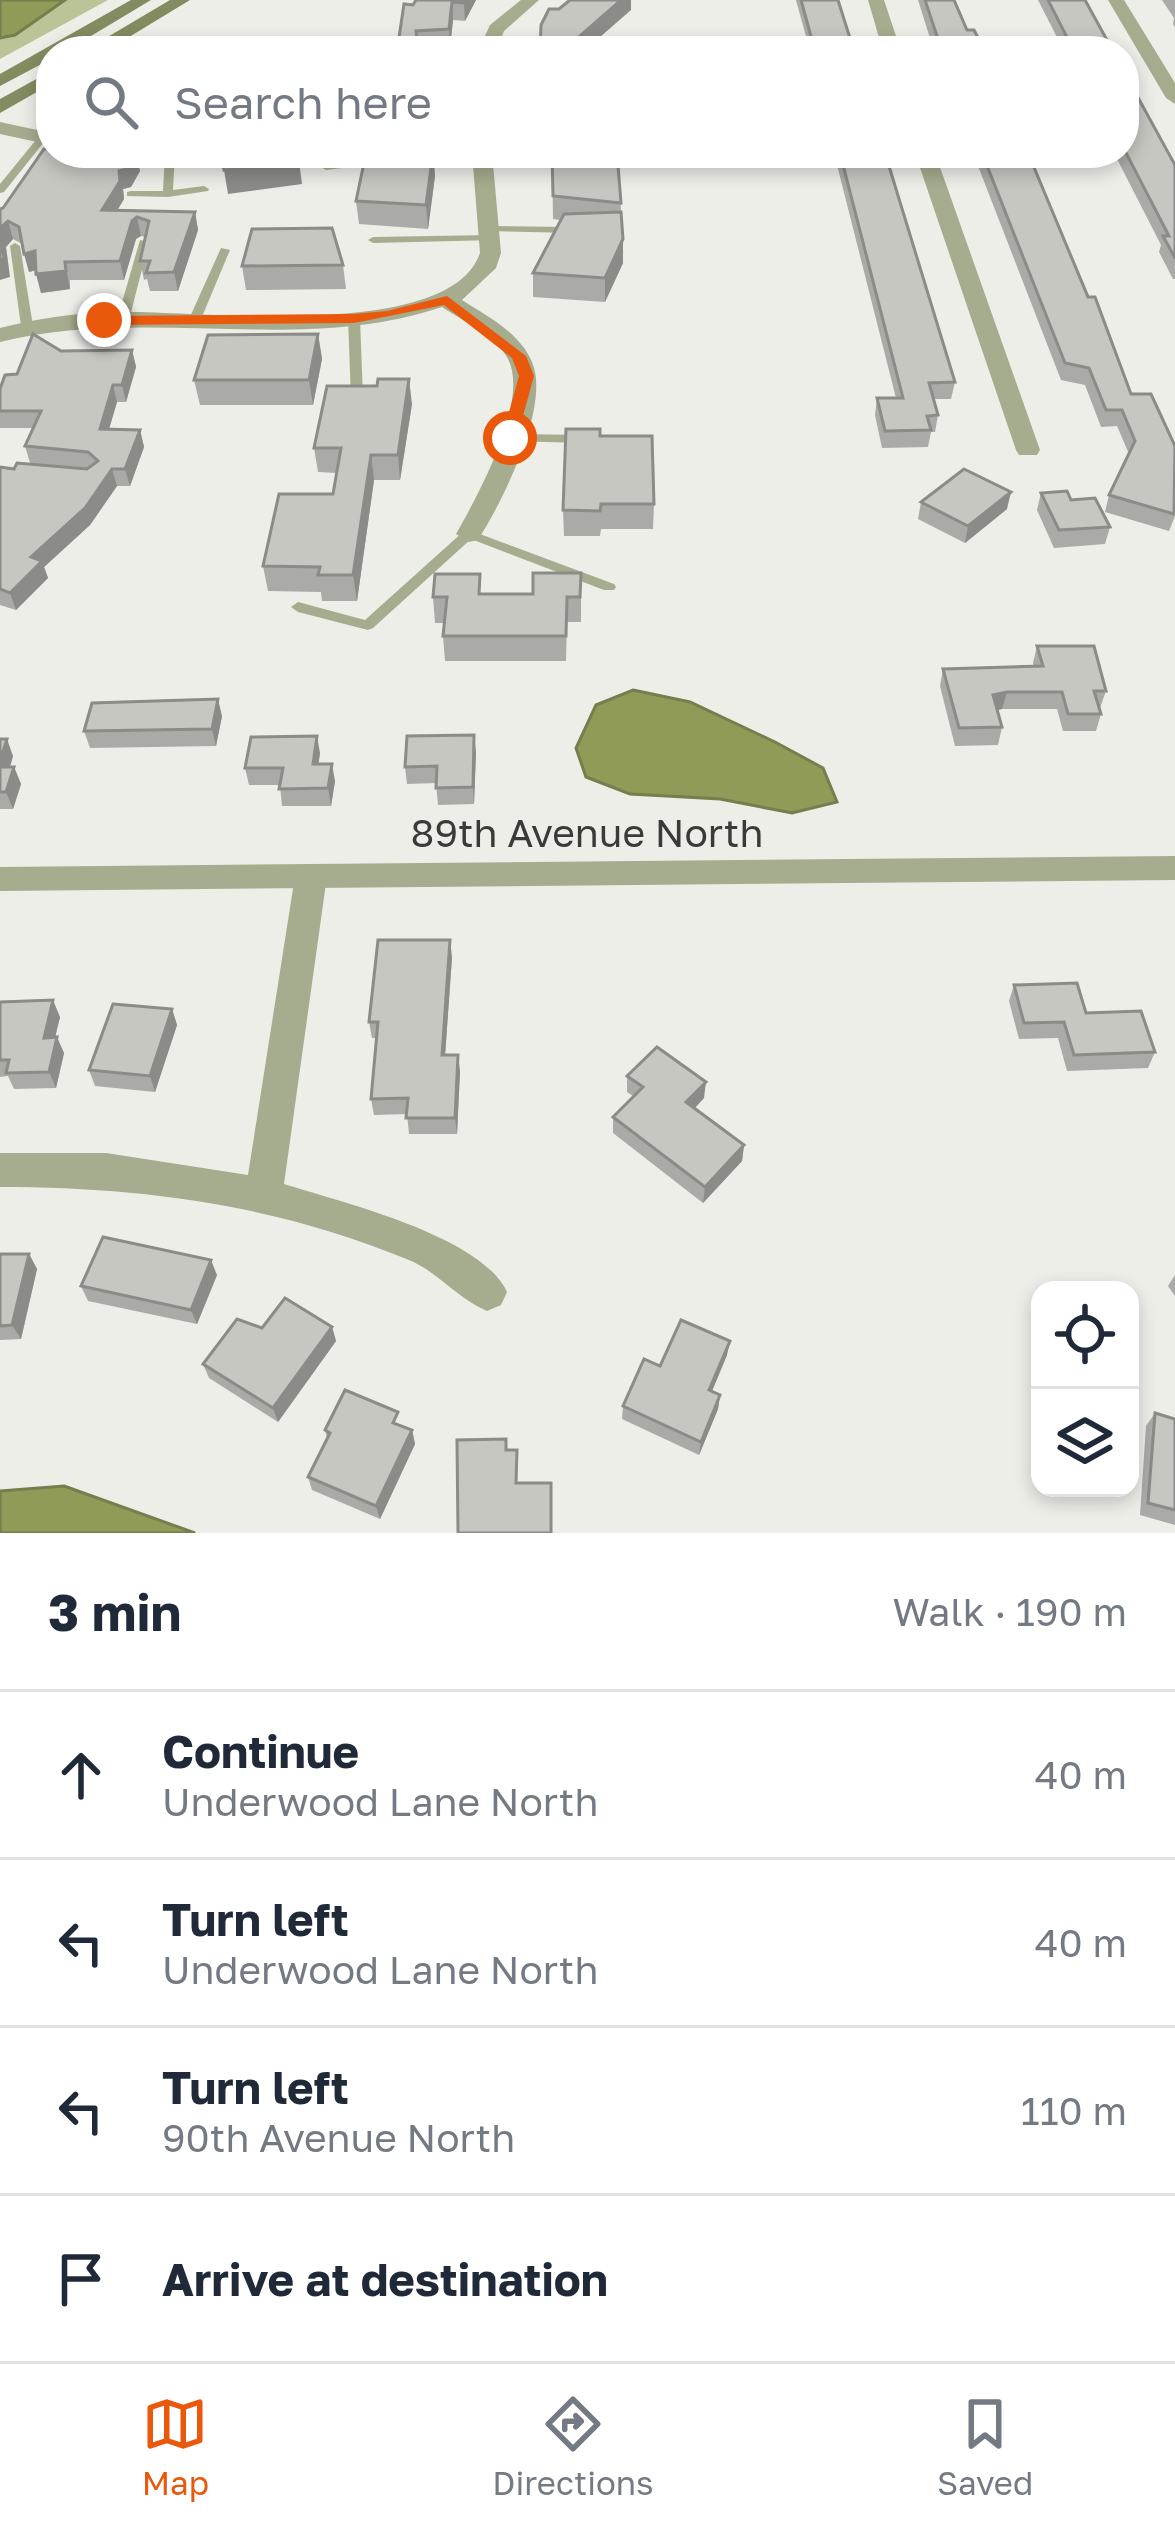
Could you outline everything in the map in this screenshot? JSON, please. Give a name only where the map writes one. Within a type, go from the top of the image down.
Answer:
[{"type":"main road","points":[[79,36],[143,0]]},
{"type":"main road","points":[[119,36],[182,0]]},
{"type":"main road","points":[[0,81],[36,61]]},
{"type":"main road","points":[[0,107],[36,85]]},
{"type":"street","points":[[493,36],[531,0]]},
{"type":"street","points":[[876,0],[887,36]]},
{"type":"street","points":[[1117,0],[1138,36]]},
{"type":"street","points":[[1139,37],[1175,98]]},
{"type":"street","points":[[0,128],[36,136]]},
{"type":"street","points":[[12,330],[123,320],[354,319],[403,313],[447,300],[488,264],[483,168]]},
{"type":"street","points":[[930,168],[1028,451]]},
{"type":"street","points":[[447,300],[519,356],[526,376],[488,501],[469,534]]},
{"type":"street","name":"89th Avenue North","points":[[0,879],[1175,868]]},
{"type":"street","points":[[264,1194],[311,876]]},
{"type":"street","points":[[0,1170],[106,1170],[264,1194],[426,1248],[487,1292]]},
{"type":"lane","points":[[0,190],[36,150]]},
{"type":"lane","points":[[167,194],[169,168]]},
{"type":"lane","points":[[131,194],[204,190]]},
{"type":"lane","points":[[373,239],[594,230]]},
{"type":"lane","points":[[123,320],[144,242]]},
{"type":"lane","points":[[12,330],[15,246]]},
{"type":"lane","points":[[195,320],[225,250]]},
{"type":"lane","points":[[354,319],[357,398]]},
{"type":"lane","points":[[510,438],[597,439]]},
{"type":"lane","points":[[298,607],[368,625],[469,534],[608,587]]},
{"type":"shaded area","points":[[0,0],[108,0],[36,36],[0,59]]},
{"type":"shaded area","points":[[0,0],[65,0],[15,35],[0,38]]},
{"type":"shaded area","points":[[633,690],[690,702],[823,768],[837,802],[792,813],[720,799],[630,794],[586,777],[576,748],[596,705]]},
{"type":"shaded area","points":[[64,1486],[195,1533],[0,1533],[0,1491]]},
{"type":"building","points":[[416,0],[465,0],[452,2],[449,29],[399,36],[404,4],[413,5]]},
{"type":"building","points":[[570,0],[621,0],[580,36],[541,36],[549,9],[559,9]]},
{"type":"building","points":[[801,0],[838,0],[849,36],[811,36]]},
{"type":"building","points":[[925,0],[954,0],[967,30],[977,36],[937,36]]},
{"type":"building","points":[[1048,0],[1085,0],[1105,36],[1066,36]]},
{"type":"building","points":[[1139,99],[1175,165],[1175,258],[1163,236],[1169,236],[1134,168],[1139,168]]},
{"type":"building","points":[[36,161],[36,168],[128,168],[119,171],[120,181],[102,210],[195,212],[174,272],[146,273],[150,261],[140,261],[149,221],[137,217],[120,261],[65,262],[66,271],[36,274],[35,251],[24,254],[19,227],[8,221],[0,228],[0,209]]},
{"type":"building","points":[[363,168],[431,168],[426,205],[356,201]]},
{"type":"building","points":[[552,168],[618,168],[621,203],[553,196]]},
{"type":"building","points":[[844,168],[890,168],[955,382],[929,383],[938,415],[927,416],[931,430],[885,431],[877,398],[903,398]]},
{"type":"building","points":[[988,168],[1034,168],[1088,297],[1095,297],[1131,394],[1151,394],[1175,446],[1174,514],[1109,495],[1135,441],[1122,410],[1106,410],[1089,368],[1065,363]]},
{"type":"building","points":[[621,212],[623,239],[605,278],[533,273],[564,214]]},
{"type":"building","points":[[332,228],[343,265],[242,266],[252,229]]},
{"type":"building","points":[[33,334],[61,351],[132,350],[122,385],[113,385],[100,429],[140,430],[125,469],[112,469],[85,508],[31,557],[42,561],[10,593],[0,589],[0,467],[14,469],[17,463],[87,469],[98,461],[88,452],[25,446],[41,411],[0,411],[5,375],[17,374]]},
{"type":"building","points":[[318,334],[309,380],[194,380],[208,335]]},
{"type":"building","points":[[378,379],[409,379],[398,455],[371,455],[353,575],[318,575],[320,567],[263,566],[279,494],[333,494],[341,448],[314,448],[327,386],[377,386]]},
{"type":"building","points":[[566,429],[600,429],[600,436],[652,436],[654,504],[563,510]]},
{"type":"building","points":[[964,469],[1011,492],[968,526],[921,502]]},
{"type":"building","points":[[1067,491],[1071,500],[1095,498],[1110,527],[1059,530],[1041,493]]},
{"type":"building","points":[[533,573],[581,573],[580,597],[567,597],[566,636],[443,636],[447,597],[433,597],[435,574],[480,574],[479,594],[533,594]]},
{"type":"building","points":[[1037,646],[1094,646],[1106,691],[1094,691],[1101,714],[1068,714],[1062,692],[1007,692],[993,695],[1002,727],[959,728],[943,669],[1043,666]]},
{"type":"building","points":[[218,699],[212,729],[84,731],[92,703]]},
{"type":"building","points":[[474,735],[473,787],[436,788],[437,766],[405,767],[407,736]]},
{"type":"building","points":[[317,736],[313,764],[332,764],[328,788],[279,789],[283,768],[245,768],[251,737]]},
{"type":"building","points":[[0,767],[14,767],[6,792],[0,792]]},
{"type":"building","points":[[378,940],[450,940],[442,1055],[458,1055],[455,1118],[406,1118],[408,1098],[371,1099],[378,1022],[369,1022]]},
{"type":"building","points":[[1077,983],[1086,1013],[1141,1011],[1155,1052],[1074,1055],[1064,1022],[1024,1023],[1014,985]]},
{"type":"building","points":[[53,1000],[44,1038],[57,1037],[49,1072],[6,1073],[9,1060],[0,1060],[0,1002]]},
{"type":"building","points":[[113,1004],[172,1009],[150,1076],[89,1070]]},
{"type":"building","points":[[657,1047],[706,1082],[686,1102],[744,1145],[705,1187],[613,1117],[643,1087],[627,1076]]},
{"type":"building","points":[[103,1237],[211,1260],[191,1310],[81,1286]]},
{"type":"building","points":[[0,1254],[29,1254],[12,1325],[0,1326]]},
{"type":"building","points":[[285,1298],[332,1327],[273,1408],[203,1364],[237,1319],[262,1328]]},
{"type":"building","points":[[681,1320],[730,1341],[709,1390],[720,1395],[701,1442],[623,1406],[644,1359],[660,1366]]},
{"type":"building","points":[[345,1390],[398,1412],[393,1423],[412,1430],[376,1506],[308,1477]]},
{"type":"building","points":[[1155,1413],[1175,1419],[1175,1510],[1148,1503]]},
{"type":"building","points":[[506,1439],[506,1450],[517,1450],[516,1483],[551,1483],[551,1533],[458,1533],[457,1440]]},
{"type":"route","points":[[104,320],[354,319],[388,316],[447,300],[519,356],[526,376],[524,398],[510,438]]}]
